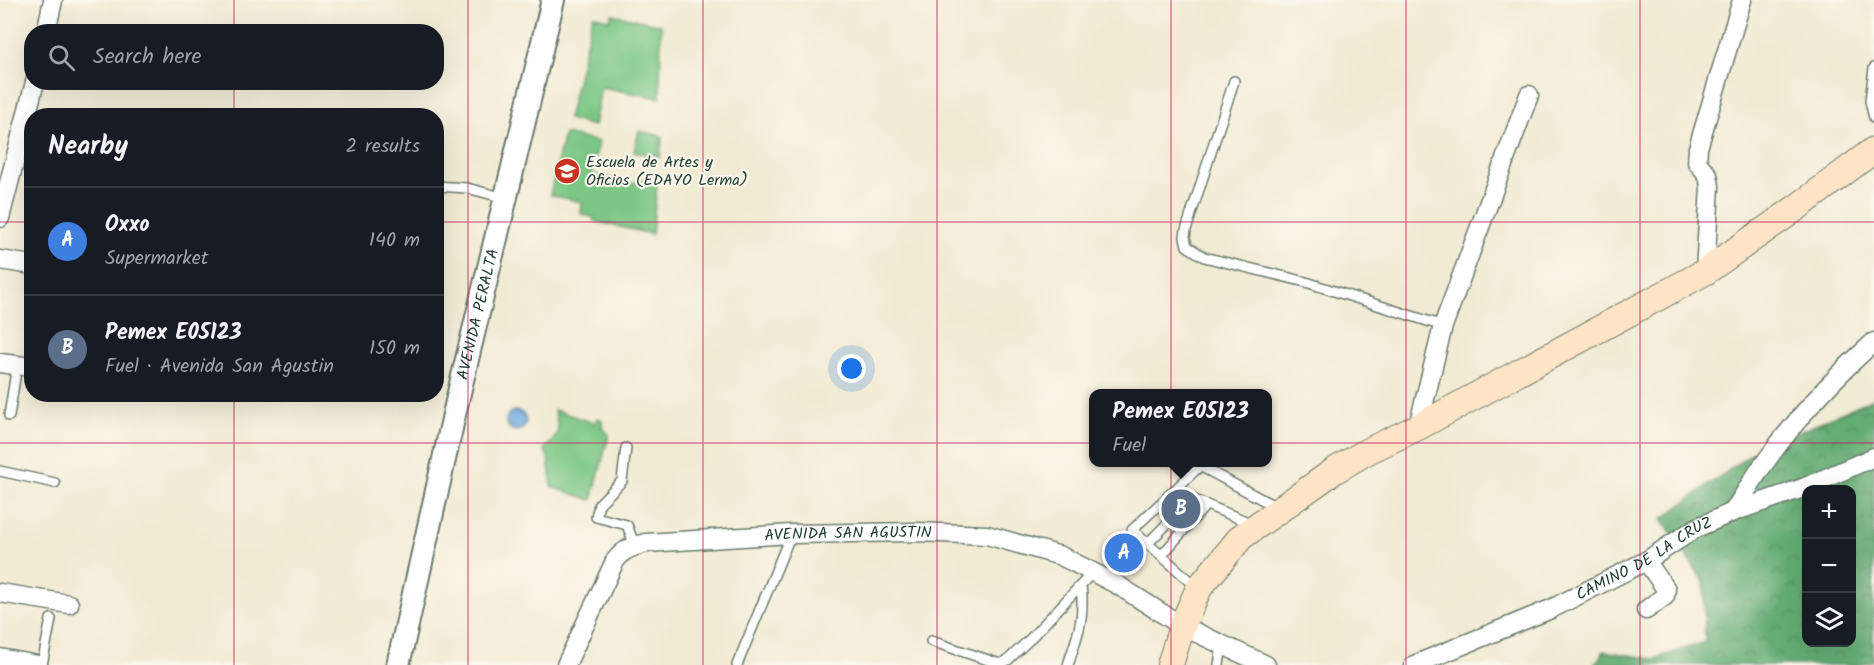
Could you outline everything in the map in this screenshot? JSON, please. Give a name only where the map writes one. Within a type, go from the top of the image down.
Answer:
[{"type":"main road","points":[[1170,665],[1182,626],[1199,588],[1241,537],[1334,471],[1366,452],[1418,427],[1705,272],[1874,150]]},
{"type":"street","points":[[48,24],[53,0]]},
{"type":"street","name":"AVENIDA PERALTA","points":[[398,665],[553,0]]},
{"type":"street","points":[[1705,272],[1710,186],[1708,176],[1697,162],[1698,148],[1743,0]]},
{"type":"street","points":[[0,218],[8,148],[31,90]]},
{"type":"street","points":[[1418,427],[1443,326],[1529,95]]},
{"type":"street","points":[[0,260],[24,264]]},
{"type":"street","points":[[1733,512],[1766,462],[1797,423],[1842,371],[1874,342]]},
{"type":"street","name":"CAMINO DE LA CRUZ","points":[[1414,665],[1551,609],[1646,561],[1696,528],[1733,512],[1803,488],[1874,457]]},
{"type":"street","name":"AVENIDA SAN AGUSTIN","points":[[635,546],[675,540],[791,534],[917,531],[987,535],[1061,556],[1087,579],[1116,584],[1182,626]]},
{"type":"street","points":[[566,665],[615,561],[623,550],[635,546]]},
{"type":"street","points":[[1646,561],[1666,589],[1665,596],[1646,610]]},
{"type":"street","points":[[0,593],[69,604]]},
{"type":"street","points":[[1182,626],[1266,665]]},
{"type":"street","points":[[0,658],[40,665]]},
{"type":"lane","points":[[1874,68],[1870,101],[1874,118]]},
{"type":"lane","points":[[1234,81],[1186,230],[1187,246],[1204,257],[1306,282],[1443,326]]},
{"type":"lane","points":[[444,187],[466,188],[506,198]]},
{"type":"lane","points":[[9,416],[16,365]]},
{"type":"lane","points":[[626,448],[622,481],[599,504],[596,517],[627,525],[635,546]]},
{"type":"lane","points":[[1199,467],[1132,530],[1199,588]]},
{"type":"lane","points":[[1202,467],[1280,510]]},
{"type":"lane","points":[[0,471],[55,483]]},
{"type":"lane","points":[[1148,544],[1192,499],[1258,526]]},
{"type":"lane","points":[[1161,556],[1206,505]]},
{"type":"lane","points":[[737,665],[791,534]]},
{"type":"lane","points":[[931,641],[999,664],[1008,660],[1029,640],[1087,579]]},
{"type":"lane","points":[[1068,665],[1080,629],[1087,579]]},
{"type":"lane","points":[[40,665],[51,619]]},
{"type":"lane","points":[[1219,665],[1222,646]]},
{"type":"green space","points":[[612,14],[661,25],[660,98],[601,87],[594,126],[568,119],[593,15],[610,20]]},
{"type":"green space","points":[[639,131],[662,136],[660,157],[634,152]]},
{"type":"green space","points":[[564,134],[599,142],[591,174],[635,184],[637,179],[657,184],[652,234],[594,221],[593,217],[581,214],[582,202],[550,195]]},
{"type":"green space","points":[[1874,398],[1873,661],[1858,665],[1594,665],[1604,651],[1654,659],[1705,642],[1704,582],[1662,519],[1751,454]]},
{"type":"green space","points":[[554,410],[594,423],[598,418],[602,420],[602,427],[609,435],[592,500],[552,487],[548,457],[544,449],[556,436],[558,428]]},
{"type":"water","points":[[516,411],[523,414],[526,421],[523,428],[516,431],[509,428],[506,421],[509,414]]},
{"type":"place","name":"Escuela de Artes y Oficios (EDAYO Lerma)","points":[[567,171]]},
{"type":"place","name":"Pemex E05123","points":[[1181,509]]},
{"type":"place","name":"Oxxo","points":[[1124,553]]}]
